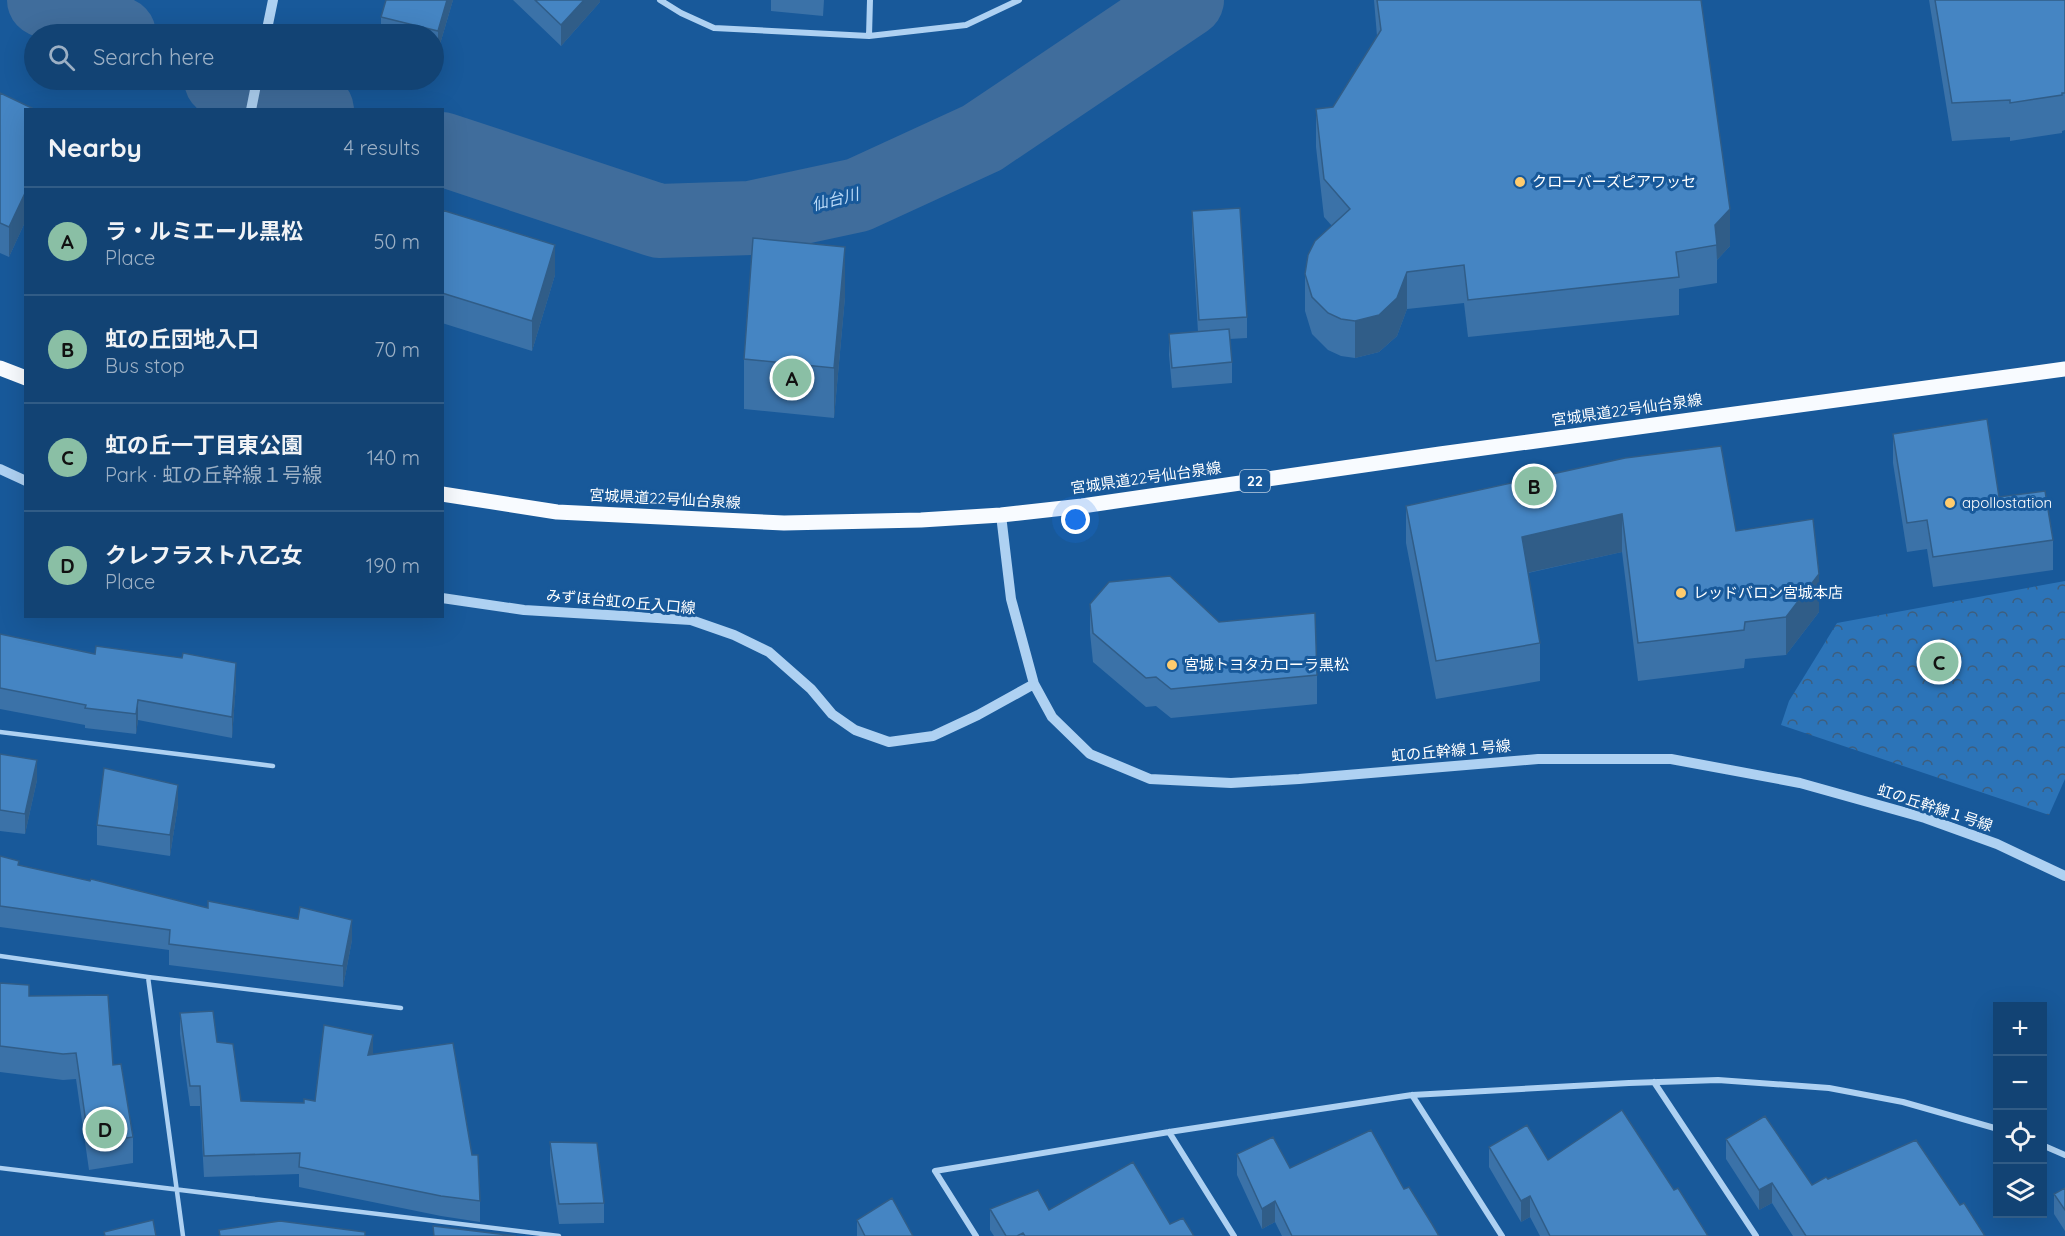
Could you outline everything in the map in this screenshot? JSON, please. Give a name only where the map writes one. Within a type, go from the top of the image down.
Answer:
[{"type":"main road","points":[[0,368],[24,377]]},
{"type":"main road","name":"宮城県道22号仙台泉線","points":[[444,494],[557,512],[784,523],[921,520],[1001,515],[1082,506],[2065,369]]},
{"type":"street","points":[[268,24],[273,0]]},
{"type":"street","points":[[660,0],[681,13],[714,28],[869,36],[966,25],[1018,0]]},
{"type":"street","points":[[869,36],[870,0]]},
{"type":"street","points":[[251,108],[255,90]]},
{"type":"street","points":[[0,469],[24,480]]},
{"type":"street","name":"虹の丘幹線１号線","points":[[1001,515],[1011,599],[1034,684],[1052,717],[1090,754],[1150,779],[1231,783],[1538,759],[1671,759],[1800,783],[1925,818],[1997,844],[2065,876]]},
{"type":"street","name":"みずほ台虹の丘入口線","points":[[444,598],[524,610],[691,620],[734,635],[769,651],[812,688],[832,714],[855,730],[889,742],[933,736],[978,715],[1034,684]]},
{"type":"street","points":[[976,1236],[935,1171],[1412,1095],[1718,1080],[1828,1088],[1903,1101],[1993,1128]]},
{"type":"street","points":[[1654,1082],[1756,1236]]},
{"type":"street","points":[[1412,1095],[1502,1236]]},
{"type":"street","points":[[1169,1132],[1234,1236]]},
{"type":"street","points":[[2047,1147],[2065,1155]]},
{"type":"lane","points":[[0,732],[273,766]]},
{"type":"lane","points":[[0,956],[400,1008]]},
{"type":"lane","points":[[148,977],[183,1236]]},
{"type":"lane","points":[[0,1168],[559,1236]]},
{"type":"green space","points":[[2065,581],[2065,779],[2049,815],[1781,725],[1789,701],[1837,623]]},
{"type":"building","points":[[386,0],[447,0],[440,24],[410,24],[381,17]]},
{"type":"building","points":[[535,0],[584,0],[561,25]]},
{"type":"building","name":"クローバーズピアワッセ","points":[[1377,0],[1701,0],[1730,209],[1715,225],[1717,245],[1676,252],[1679,277],[1468,300],[1464,265],[1407,272],[1397,298],[1379,315],[1355,321],[1341,319],[1328,313],[1312,297],[1305,274],[1308,255],[1315,241],[1350,209],[1324,179],[1316,109],[1333,107],[1381,30]]},
{"type":"building","points":[[1935,0],[2065,0],[2065,93],[2010,103],[2010,100],[1952,103]]},
{"type":"building","points":[[0,93],[32,108],[24,108],[24,195],[9,227],[0,223]]},
{"type":"building","points":[[1240,208],[1247,317],[1199,320],[1192,211]]},
{"type":"building","points":[[444,211],[555,245],[532,321],[444,294]]},
{"type":"building","points":[[753,238],[845,247],[834,368],[744,359]]},
{"type":"building","points":[[1229,329],[1232,362],[1172,368],[1169,334]]},
{"type":"building","points":[[1987,419],[1999,497],[2045,491],[2053,540],[1933,557],[1927,520],[1907,523],[1893,434]]},
{"type":"building","points":[[1721,446],[1736,531],[1813,519],[1819,574],[1786,617],[1745,622],[1744,630],[1638,643],[1622,514],[1522,537],[1540,643],[1436,661],[1406,506],[1625,458]]},
{"type":"building","points":[[1170,576],[1219,622],[1315,613],[1317,675],[1171,689],[1156,677],[1146,678],[1093,633],[1090,604],[1109,582]]},
{"type":"building","points":[[0,634],[95,654],[96,646],[182,658],[183,653],[236,663],[232,717],[138,700],[136,714],[85,708],[86,705],[0,688]]},
{"type":"building","points":[[0,754],[37,760],[25,814],[0,810]]},
{"type":"building","points":[[104,768],[178,785],[170,835],[97,825]]},
{"type":"building","points":[[0,856],[19,861],[18,865],[90,881],[91,879],[208,908],[208,901],[298,919],[300,907],[352,920],[343,966],[169,944],[170,930],[0,906]]},
{"type":"building","points":[[0,983],[29,985],[29,996],[108,995],[113,1065],[121,1064],[133,1137],[89,1144],[76,1053],[63,1054],[0,1046]]},
{"type":"building","points":[[213,1011],[217,1042],[233,1044],[241,1101],[304,1103],[304,1099],[315,1101],[324,1025],[373,1035],[368,1055],[453,1043],[472,1155],[478,1155],[480,1201],[441,1196],[299,1167],[300,1153],[204,1156],[200,1086],[190,1086],[180,1013]]},
{"type":"building","points":[[1622,1110],[1674,1190],[1678,1188],[1708,1236],[1550,1236],[1530,1196],[1521,1201],[1489,1147],[1527,1125],[1548,1160]]},
{"type":"building","points":[[1765,1116],[1812,1185],[1916,1140],[1960,1205],[1964,1203],[1985,1236],[1806,1236],[1772,1183],[1759,1190],[1726,1139]]},
{"type":"building","points":[[1371,1130],[1404,1189],[1409,1187],[1439,1236],[1292,1236],[1275,1201],[1262,1209],[1237,1154],[1273,1137],[1290,1168]]},
{"type":"building","points":[[550,1142],[597,1143],[604,1203],[559,1204]]},
{"type":"building","points":[[1133,1162],[1170,1224],[1183,1218],[1194,1236],[1025,1236],[1023,1233],[1017,1236],[1006,1236],[990,1209],[1038,1190],[1049,1210]]},
{"type":"building","points":[[2065,1188],[2065,1210],[2054,1194]]},
{"type":"building","points":[[892,1198],[913,1236],[865,1236],[857,1220]]},
{"type":"building","points":[[153,1220],[156,1236],[105,1236],[104,1232]]},
{"type":"building","points":[[280,1221],[365,1232],[365,1236],[220,1236],[219,1230]]},
{"type":"building","points":[[433,1226],[516,1236],[434,1236]]},
{"type":"waterway","name":"仙台川","points":[[44,0],[97,24]]},
{"type":"waterway","name":"仙台川","points":[[444,150],[659,221],[751,218],[858,195],[982,138],[1187,0]]},
{"type":"waterway","name":"仙台川","points":[[253,90],[311,108]]},
{"type":"place","name":"クローバーズピアワッセ","points":[[1520,182]]},
{"type":"place","name":"ラ・ルミエール黒松","points":[[792,378]]},
{"type":"place","name":"虹の丘団地入口","points":[[1534,486]]},
{"type":"place","name":"apollostation","points":[[1950,503]]},
{"type":"place","name":"レッドバロン宮城本店","points":[[1681,593]]},
{"type":"place","name":"虹の丘一丁目東公園","points":[[1939,662]]},
{"type":"place","name":"宮城トヨタカローラ黒松","points":[[1172,665]]},
{"type":"place","name":"クレフラスト八乙女","points":[[105,1129]]}]
